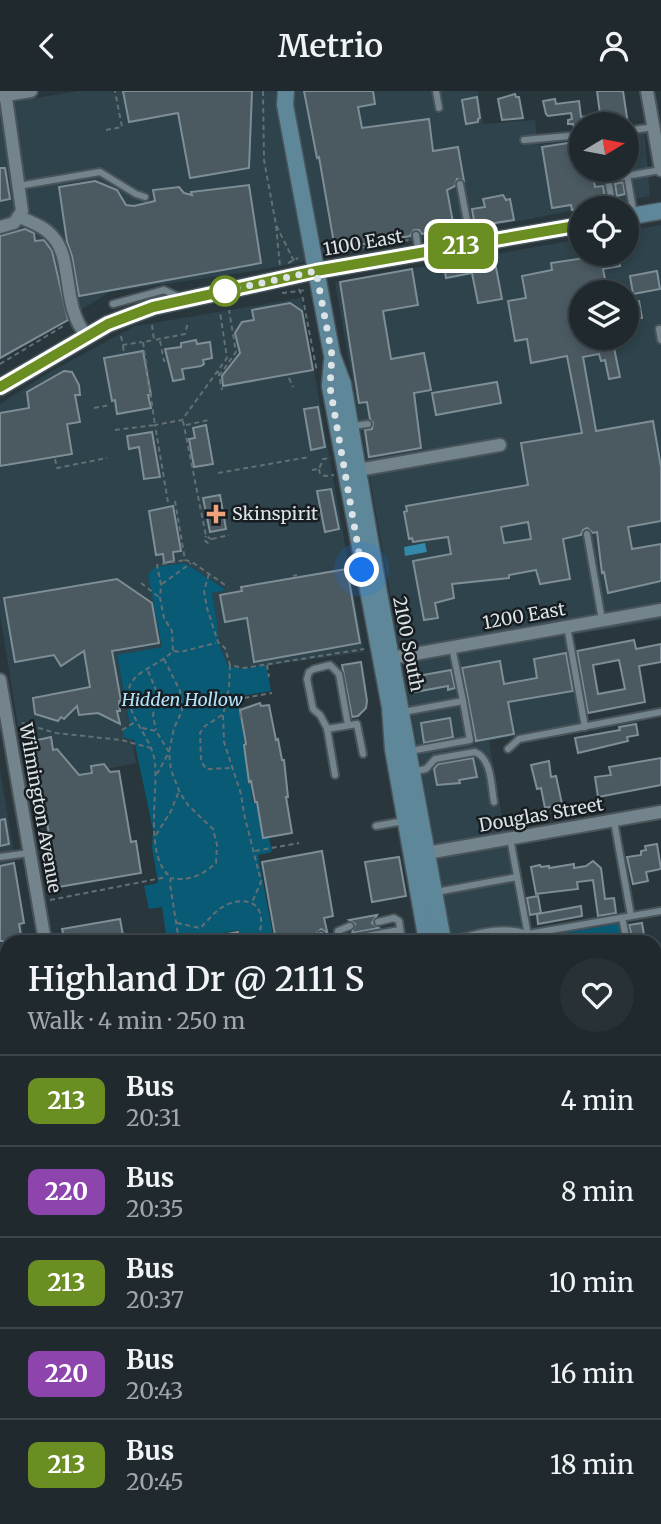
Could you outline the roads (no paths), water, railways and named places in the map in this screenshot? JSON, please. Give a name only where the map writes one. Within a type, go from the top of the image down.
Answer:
[{"type":"main road","name":"2100 South","points":[[275,91],[277,98],[285,98],[332,355],[343,384],[402,712],[401,750],[406,821],[426,935]]},
{"type":"main road","points":[[639,215],[661,211]]},
{"type":"main road","name":"1100 East","points":[[0,387],[124,317],[184,299],[316,271],[417,242],[471,244],[569,227]]},
{"type":"main road","name":"2100 South","points":[[332,355],[330,387],[358,545],[390,707],[401,750],[412,772],[442,935]]},
{"type":"main road","points":[[358,545],[364,547],[372,585],[379,593]]},
{"type":"main road","points":[[401,750],[399,755],[418,846],[427,853]]},
{"type":"street","points":[[0,227],[14,223],[20,217],[22,209],[4,94],[32,91]]},
{"type":"street","points":[[647,91],[656,125],[661,170]]},
{"type":"street","points":[[20,217],[50,233],[59,245],[75,320],[87,336]]},
{"type":"street","points":[[358,470],[500,445]]},
{"type":"street","name":"1200 East","points":[[392,658],[661,610]]},
{"type":"street","name":"Wilmington Avenue","points":[[0,680],[44,935]]},
{"type":"street","name":"Douglas Street","points":[[427,853],[661,812]]},
{"type":"lane","points":[[436,91],[439,109]]},
{"type":"lane","points":[[524,140],[569,136]]},
{"type":"lane","points":[[639,173],[661,170]]},
{"type":"lane","points":[[18,185],[100,172],[108,174],[136,194],[145,197]]},
{"type":"lane","points":[[460,184],[471,244]]},
{"type":"lane","points":[[113,304],[164,290],[184,299]]},
{"type":"lane","points":[[661,329],[661,339]]},
{"type":"lane","points":[[350,427],[368,424]]},
{"type":"lane","points":[[587,534],[601,620]]},
{"type":"lane","points":[[567,627],[584,727]]},
{"type":"lane","points":[[401,750],[470,740],[452,647]]},
{"type":"lane","points":[[335,775],[326,726],[313,709],[307,679],[309,672],[330,666],[339,674],[348,725]]},
{"type":"lane","points":[[402,712],[463,701]]},
{"type":"lane","points":[[508,749],[520,739],[661,712]]},
{"type":"lane","points":[[326,726],[357,724],[363,754]]},
{"type":"lane","points":[[412,772],[426,769],[435,759],[475,752],[482,755],[486,761],[494,801]]},
{"type":"lane","points":[[376,827],[406,821]]},
{"type":"lane","points":[[614,821],[631,916]]},
{"type":"lane","points":[[510,838],[527,935]]},
{"type":"lane","points":[[0,857],[29,853]]},
{"type":"lane","points":[[435,893],[517,877]]},
{"type":"lane","points":[[542,935],[661,911]]},
{"type":"lane","points":[[378,922],[394,918],[399,921],[401,935]]},
{"type":"lane","points":[[622,918],[625,935]]},
{"type":"lane","points":[[338,935],[338,931],[350,926]]},
{"type":"lane","points":[[476,935],[512,929],[523,935]]},
{"type":"lane","points":[[372,935],[400,930]]},
{"type":"place","name":"Skinspirit","points":[[216,514]]},
{"type":"park label","name":"Hidden Hollow","points":[[182,700]]}]
